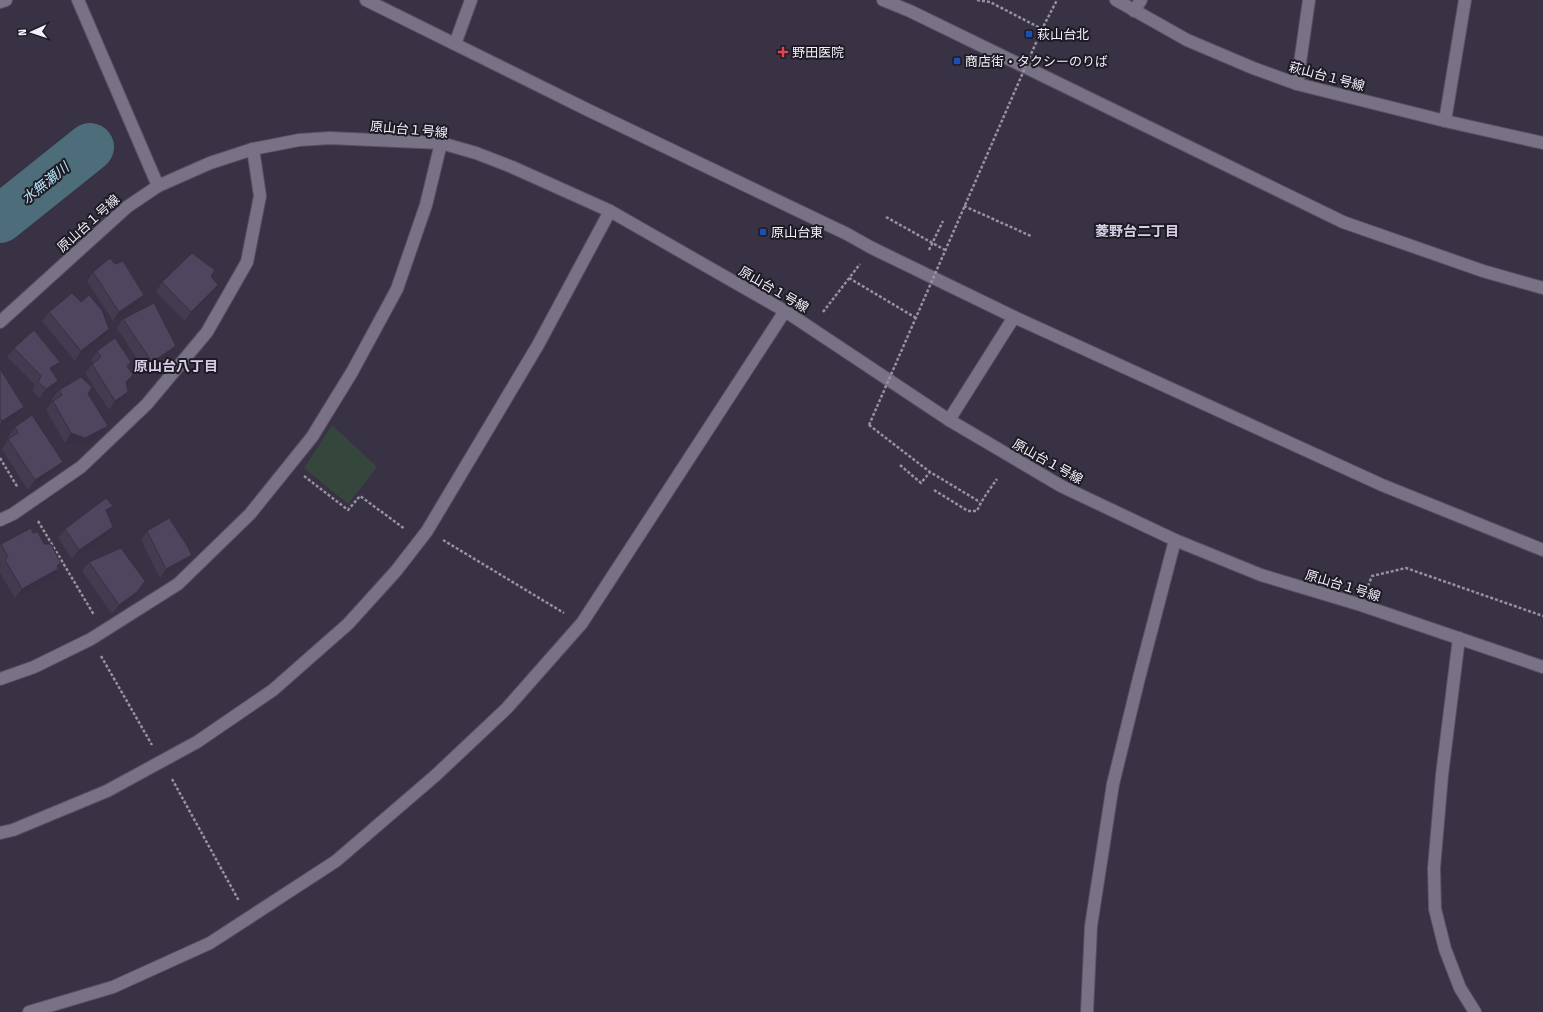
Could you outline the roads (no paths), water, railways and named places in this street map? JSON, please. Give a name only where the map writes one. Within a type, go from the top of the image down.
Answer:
[{"type":"street","points":[[0,2],[6,0]]},
{"type":"street","points":[[78,0],[158,186]]},
{"type":"street","points":[[366,0],[588,110],[847,234],[872,248],[1014,317],[1382,485],[1543,550]]},
{"type":"street","points":[[455,44],[471,0]]},
{"type":"street","points":[[883,0],[910,11],[1343,222],[1483,271],[1543,288]]},
{"type":"street","name":"萩山台１号線","points":[[1116,0],[1187,40],[1253,68],[1297,84],[1445,121],[1543,143]]},
{"type":"street","points":[[1134,11],[1141,0]]},
{"type":"street","points":[[1297,84],[1309,0]]},
{"type":"street","points":[[1445,121],[1464,0]]},
{"type":"street","name":"原山台１号線","points":[[0,322],[127,207],[158,186],[210,163],[253,149],[299,140],[330,138],[441,143],[476,153],[512,167],[610,211],[785,311],[949,420],[1061,486],[1175,540],[1260,575],[1361,605],[1543,668]]},
{"type":"street","points":[[0,680],[34,668],[91,639],[178,584],[250,514],[312,437],[344,385],[397,289],[426,205],[441,143]]},
{"type":"street","points":[[0,520],[28,504],[81,467],[147,404],[207,332],[247,262],[260,196],[253,149]]},
{"type":"street","points":[[0,833],[13,830],[107,791],[196,742],[273,690],[348,624],[396,571],[423,535],[538,345],[610,211]]},
{"type":"street","points":[[29,1012],[113,987],[210,943],[336,861],[436,775],[507,708],[582,623],[785,311]]},
{"type":"street","points":[[949,420],[1014,317]]},
{"type":"street","points":[[1088,1012],[1091,926],[1113,784],[1138,678],[1175,540]]},
{"type":"street","points":[[1459,638],[1442,775],[1434,868],[1435,909],[1445,949],[1460,988],[1475,1012]]},
{"type":"waterway","name":"水無瀬川","points":[[0,219],[90,147]]},
{"type":"place","name":"萩山台北","points":[[1029,34]]},
{"type":"place","name":"野田医院","points":[[783,52]]},
{"type":"place","name":"商店街・タクシーのりば","points":[[957,61]]},
{"type":"place","name":"原山台東","points":[[763,232]]},
{"type":"district","name":"菱野台二丁目","points":[[1137,231]]},
{"type":"district","name":"原山台八丁目","points":[[176,366]]}]
